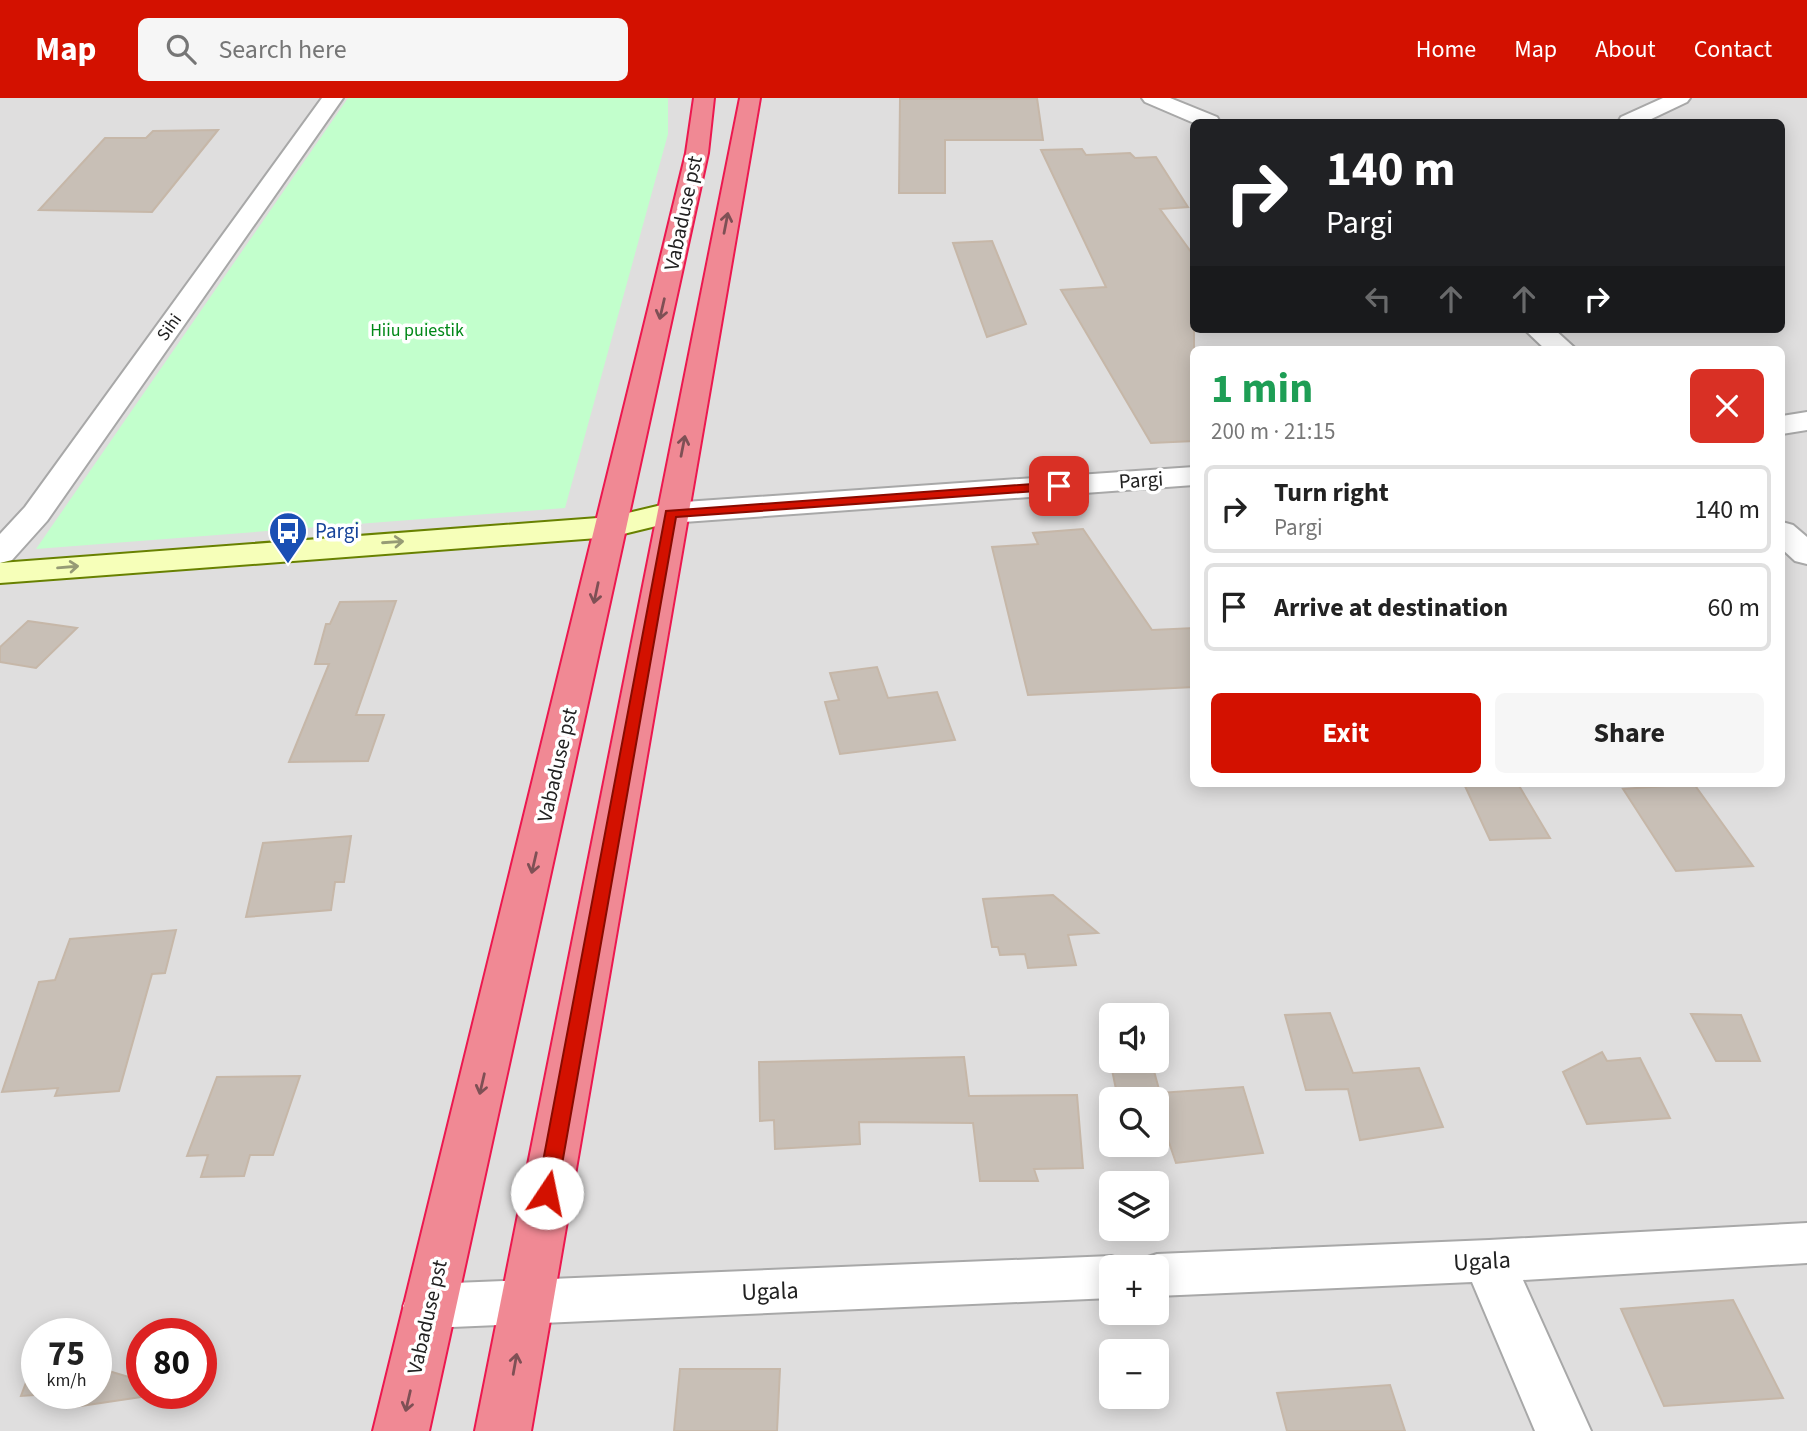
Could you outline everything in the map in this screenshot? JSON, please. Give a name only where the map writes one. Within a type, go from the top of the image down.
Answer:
[{"type":"highway","name":"Vabaduse pst","points":[[401,1431],[697,152],[704,98]]},
{"type":"highway","name":"Vabaduse pst","points":[[503,1431],[670,513],[750,98]]},
{"type":"street","name":"Sihi","points":[[0,553],[36,514],[333,98]]},
{"type":"street","points":[[1152,98],[1202,119]]},
{"type":"street","points":[[1635,119],[1680,98]]},
{"type":"street","points":[[1543,333],[1558,346]]},
{"type":"street","points":[[1785,425],[1807,421]]},
{"type":"street","name":"Pargi","points":[[670,513],[1190,476]]},
{"type":"street","points":[[0,573],[611,527],[670,513]]},
{"type":"street","points":[[1785,535],[1807,554]]},
{"type":"street","name":"Ugala","points":[[1169,1274],[1489,1261],[1807,1243]]},
{"type":"street","points":[[1489,1261],[1563,1431]]},
{"type":"street","name":"Ugala","points":[[429,1306],[1099,1277]]},
{"type":"shaded area","points":[[0,98],[1807,98],[1807,1431],[0,1431]]},
{"type":"green space","name":"Hiiu puiestik","points":[[348,98],[668,98],[668,134],[565,508],[36,549]]},
{"type":"building","points":[[1037,98],[1043,140],[945,140],[945,193],[899,193],[900,99]]},
{"type":"building","points":[[218,130],[152,212],[39,210],[105,138],[146,138],[153,131]]},
{"type":"building","points":[[1082,149],[1086,155],[1130,153],[1135,158],[1156,157],[1188,207],[1160,209],[1190,250],[1190,333],[1194,333],[1194,346],[1190,346],[1190,441],[1151,443],[1061,290],[1106,287],[1041,150]]},
{"type":"building","points":[[992,241],[1026,324],[987,337],[953,243]]},
{"type":"building","points":[[1083,529],[1152,630],[1190,628],[1190,687],[1028,695],[992,547],[1038,544],[1033,533]]},
{"type":"building","points":[[396,601],[356,715],[384,715],[368,761],[289,762],[329,664],[315,664],[326,624],[330,624],[340,602]]},
{"type":"building","points":[[28,621],[77,628],[36,668],[0,662],[0,647]]},
{"type":"building","points":[[877,667],[888,698],[937,692],[955,740],[840,754],[825,702],[839,700],[830,673]]},
{"type":"building","points":[[1465,787],[1520,787],[1550,838],[1490,840]]},
{"type":"building","points":[[1696,787],[1753,866],[1676,871],[1623,789]]},
{"type":"building","points":[[351,836],[344,882],[335,882],[331,910],[246,917],[263,843]]},
{"type":"building","points":[[1053,895],[1098,933],[1068,935],[1076,965],[1028,968],[1025,954],[1000,955],[998,947],[992,947],[983,899]]},
{"type":"building","points":[[176,930],[165,973],[152,974],[119,1091],[55,1096],[58,1088],[2,1092],[39,982],[55,980],[70,939]]},
{"type":"building","points":[[1330,1013],[1353,1073],[1419,1068],[1443,1127],[1360,1140],[1348,1089],[1306,1090],[1285,1015]]},
{"type":"building","points":[[1691,1014],[1741,1015],[1760,1061],[1716,1061]]},
{"type":"building","points":[[1602,1052],[1607,1061],[1640,1058],[1670,1118],[1587,1124],[1563,1072]]},
{"type":"building","points":[[964,1057],[969,1096],[1077,1095],[1083,1168],[1034,1169],[1038,1181],[980,1181],[973,1123],[859,1122],[860,1144],[775,1149],[774,1120],[760,1121],[759,1062]]},
{"type":"building","points":[[1113,1073],[1155,1073],[1158,1087],[1116,1087]]},
{"type":"building","points":[[300,1076],[273,1155],[250,1155],[244,1176],[201,1177],[208,1155],[187,1156],[217,1077]]},
{"type":"building","points":[[1243,1087],[1263,1153],[1176,1163],[1169,1142],[1169,1092]]},
{"type":"building","points":[[1733,1300],[1783,1398],[1664,1406],[1621,1309]]},
{"type":"building","points":[[680,1369],[780,1369],[777,1431],[674,1431]]},
{"type":"building","points":[[112,1372],[126,1376],[126,1399],[112,1401]]},
{"type":"building","points":[[1390,1385],[1405,1431],[1287,1431],[1277,1393]]},
{"type":"place","name":"Pargi","points":[[288,565]]},
{"type":"route","points":[[547,1193],[643,677],[670,513],[1059,486]]}]
